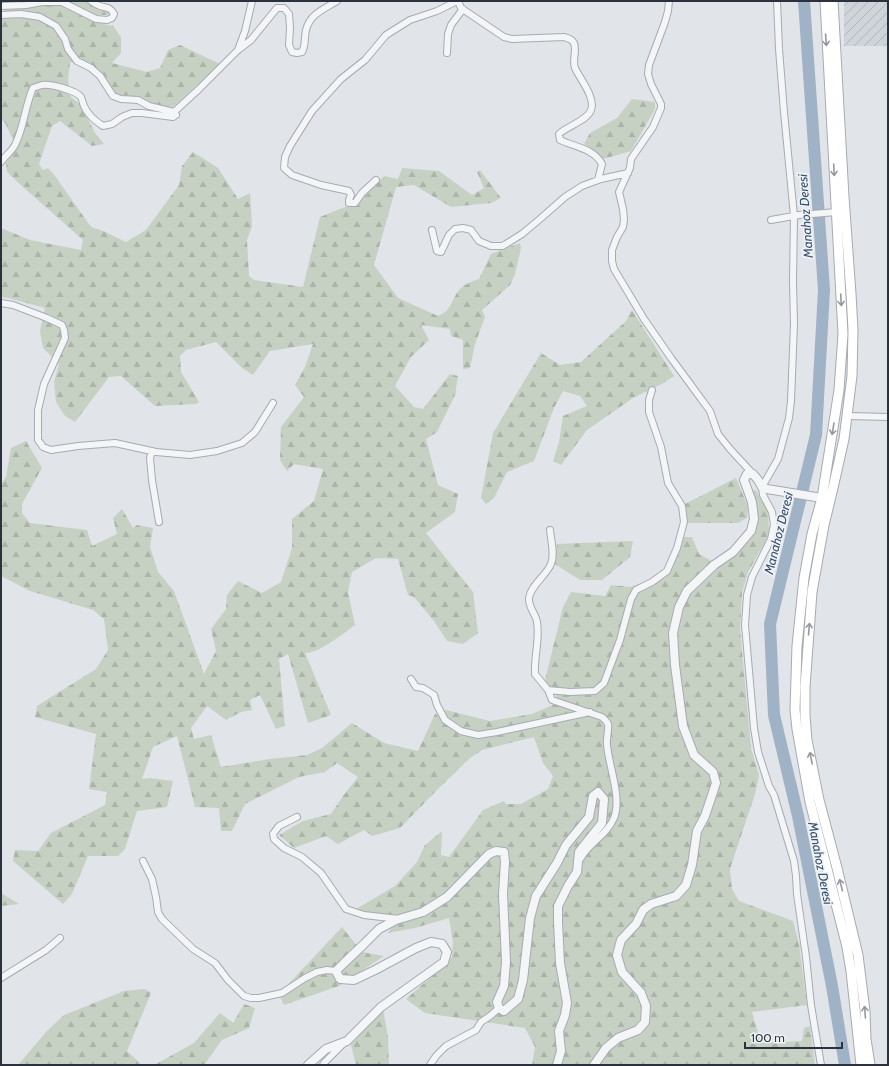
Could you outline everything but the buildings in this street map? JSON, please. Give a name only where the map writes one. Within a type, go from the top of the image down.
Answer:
[{"type":"main road","points":[[825,1],[834,212],[843,334],[839,390],[822,499],[824,524],[812,592],[805,687],[806,722],[807,740],[819,800],[858,955],[864,996],[866,1040],[870,1065]]},
{"type":"main road","points":[[833,1],[853,330],[852,376],[844,438],[822,499],[812,534],[804,578],[797,646],[796,716],[810,802],[852,971],[861,1065]]},
{"type":"street","points":[[1,6],[26,5],[42,2],[62,2],[96,19],[107,20],[112,18],[114,14],[111,9],[98,6],[91,1]]},
{"type":"street","points":[[238,50],[245,31],[252,1]]},
{"type":"street","points":[[1,162],[14,146],[33,88],[42,85],[50,85],[70,90],[80,97],[84,108],[93,119],[103,126],[112,124],[122,117],[132,113],[173,116],[176,115],[174,112],[238,50],[251,40],[277,8],[284,8],[289,14],[289,46],[292,52],[297,53],[302,52],[305,47],[306,30],[309,21],[314,15],[337,1]]},
{"type":"street","points":[[376,180],[362,193],[355,203],[349,203],[351,194],[349,191],[321,185],[292,175],[284,168],[285,157],[290,146],[312,111],[341,79],[364,60],[386,35],[410,20],[437,11],[457,1],[461,8],[504,37],[512,39],[570,38],[575,47],[574,65],[592,100],[591,111],[584,118],[563,130],[559,134],[560,140],[588,150],[599,158],[602,164],[598,180]]},
{"type":"street","points":[[669,1],[665,22],[649,65],[648,74],[651,84],[661,104],[661,108],[653,127],[632,159],[630,168],[619,192],[624,219],[623,227],[612,250],[614,269],[666,352],[710,411],[718,434],[765,488],[822,499]]},
{"type":"street","points":[[777,1],[782,80],[796,215],[793,281],[794,324],[791,401],[786,430],[778,459],[763,495],[772,512],[774,525],[771,539],[752,576],[748,594],[745,625],[754,728],[758,752],[769,786],[774,795],[794,861],[811,1005],[821,1065]]},
{"type":"street","points":[[447,53],[448,34],[451,25],[463,9]]},
{"type":"street","points":[[1,15],[21,14],[40,17],[56,26],[65,39],[68,49],[77,61],[91,68],[100,76],[113,96],[121,99],[138,100],[149,106],[174,112]]},
{"type":"street","points":[[432,230],[436,251],[441,252],[449,235],[455,229],[463,228],[471,230],[480,240],[491,246],[502,246],[522,234],[565,197],[582,186],[598,180],[628,173]]},
{"type":"street","points":[[771,220],[796,215],[834,212]]},
{"type":"street","points":[[1,303],[13,305],[47,318],[62,325],[64,330],[66,338],[44,384],[38,410],[38,440],[44,447],[51,450],[115,443],[152,452],[190,455],[217,451],[242,443],[255,432],[273,403]]},
{"type":"street","points":[[548,690],[570,692],[595,691],[604,683],[620,640],[631,599],[636,590],[652,582],[667,571],[677,548],[684,522],[682,506],[668,483],[661,447],[649,412],[649,400],[652,390]]},
{"type":"street","points":[[848,416],[888,418]]},
{"type":"street","points":[[152,452],[150,458],[152,480],[159,522]]},
{"type":"street","points":[[594,1065],[606,1048],[618,1038],[638,1030],[644,1022],[646,1006],[640,993],[622,972],[616,955],[621,940],[636,924],[643,910],[651,904],[676,896],[686,885],[692,865],[697,831],[705,816],[716,783],[713,772],[694,755],[683,726],[675,665],[673,633],[679,607],[688,591],[714,564],[733,552],[751,531],[754,519],[752,502],[744,480],[747,474],[753,474]]},
{"type":"street","points":[[550,530],[552,547],[551,564],[532,590],[529,599],[530,605],[537,620],[538,642],[534,674],[548,690],[552,700],[590,712],[606,720],[608,725],[607,744],[617,806],[610,826],[583,853],[578,863]]},
{"type":"street","points":[[411,679],[416,687],[423,688],[434,695],[437,705],[445,720],[461,732],[478,735],[590,712]]},
{"type":"street","points":[[336,971],[379,929],[396,920],[423,912],[447,897],[489,854],[496,851],[504,852],[505,862],[503,894],[506,962],[504,986],[497,1002],[499,1008],[504,1011],[518,999],[523,980],[530,918],[536,896],[557,864],[566,845],[589,817],[593,796],[598,792],[604,799],[602,823],[579,852],[577,872],[558,906],[560,963],[567,1003],[566,1016],[559,1031],[561,1050],[557,1065]]},
{"type":"street","points":[[297,817],[279,826],[273,834],[274,839],[284,848],[302,857],[321,873],[346,909],[364,914],[400,919]]},
{"type":"street","points":[[143,861],[152,879],[158,912],[162,919],[193,949],[215,963],[228,980],[244,996],[259,998],[273,996],[282,993],[317,972],[327,970],[336,971]]},
{"type":"street","points":[[1,978],[46,950],[60,938]]},
{"type":"street","points":[[322,1065],[381,1007],[444,962],[447,952],[442,944],[431,942],[416,948],[354,980],[340,979],[336,971]]},
{"type":"street","points":[[430,1065],[436,1056],[446,1046],[476,1030],[481,1022],[499,1008]]},
{"type":"street","points":[[308,1065],[326,1049],[347,1041]]},
{"type":"shaded area","points":[[844,1],[888,1],[888,46],[844,46]]},
{"type":"green space","points":[[63,1],[88,1],[97,8],[111,12],[107,15],[96,15]]},
{"type":"green space","points":[[46,5],[60,5],[96,22],[113,26],[121,37],[121,53],[112,63],[147,72],[160,68],[168,50],[180,45],[220,64],[174,106],[165,107],[155,105],[132,96],[115,95],[103,73],[89,62],[70,62],[68,81],[71,97],[81,105],[95,133],[104,144],[92,146],[60,121],[52,126],[39,164],[43,170],[48,168],[55,176],[91,227],[126,242],[146,230],[179,185],[182,166],[193,152],[218,168],[238,199],[250,193],[252,226],[247,240],[249,276],[254,280],[303,287],[320,217],[345,207],[355,207],[384,176],[398,179],[402,168],[439,171],[472,195],[484,188],[477,172],[480,170],[501,198],[491,203],[451,207],[414,185],[396,187],[374,265],[398,298],[438,316],[443,314],[462,287],[479,279],[491,254],[520,243],[521,248],[515,274],[510,285],[482,310],[485,317],[475,344],[470,368],[463,369],[463,340],[451,336],[450,329],[421,325],[429,340],[411,357],[395,386],[414,407],[423,409],[450,374],[458,376],[455,395],[437,432],[426,439],[438,485],[458,494],[455,512],[426,533],[473,592],[478,633],[463,644],[447,641],[434,621],[414,597],[408,595],[398,559],[376,558],[352,572],[348,592],[355,625],[324,647],[305,653],[331,715],[308,723],[288,654],[279,659],[285,726],[276,729],[260,695],[250,700],[252,710],[241,712],[226,720],[207,706],[191,728],[194,739],[211,735],[221,767],[307,755],[322,748],[352,723],[384,743],[418,751],[435,714],[446,710],[490,721],[532,714],[555,704],[557,697],[545,680],[563,607],[571,592],[605,596],[611,585],[630,587],[668,574],[684,537],[692,537],[699,554],[721,566],[750,537],[757,522],[753,491],[756,490],[768,512],[769,531],[766,540],[748,572],[742,593],[740,629],[751,748],[759,775],[755,794],[730,869],[732,889],[739,901],[793,921],[799,944],[807,1005],[752,1012],[761,1043],[802,1041],[804,1028],[810,1026],[815,1065],[532,1065],[535,1047],[525,1028],[425,1013],[406,999],[452,957],[453,942],[449,918],[415,928],[388,933],[400,915],[372,913],[356,909],[395,886],[417,862],[425,845],[442,831],[441,855],[449,857],[483,810],[504,801],[506,804],[521,804],[548,789],[553,776],[543,763],[534,737],[482,750],[470,758],[400,828],[372,836],[364,830],[338,844],[326,836],[294,848],[279,835],[303,821],[331,814],[358,777],[337,763],[325,772],[299,777],[245,804],[232,831],[221,831],[219,808],[195,807],[177,736],[153,747],[142,779],[150,778],[173,781],[167,807],[137,811],[125,849],[118,856],[88,856],[72,894],[63,904],[13,861],[15,850],[38,851],[51,833],[105,805],[107,792],[89,789],[96,734],[35,717],[37,706],[96,669],[108,650],[104,619],[93,610],[30,591],[1,576],[1,484],[6,477],[11,448],[26,441],[42,468],[22,504],[22,513],[30,523],[87,530],[92,546],[117,534],[113,518],[122,509],[133,528],[137,525],[153,528],[150,547],[158,572],[174,591],[204,674],[216,651],[211,629],[226,609],[227,595],[238,581],[262,593],[281,582],[292,548],[292,519],[314,501],[323,469],[294,464],[287,471],[280,460],[281,427],[304,397],[295,385],[305,367],[313,344],[270,351],[253,375],[242,368],[216,342],[186,350],[180,356],[181,372],[199,402],[196,404],[155,406],[121,376],[109,377],[75,422],[65,416],[56,402],[54,382],[59,364],[43,348],[40,331],[45,308],[1,297],[1,228],[30,240],[81,250],[83,240],[7,172],[6,163],[17,148],[5,123],[1,119],[1,14],[5,10]]},
{"type":"green space","points":[[632,99],[655,102],[655,109],[631,151],[603,159],[584,144],[590,133],[617,118]]},
{"type":"green space","points":[[632,310],[674,376],[662,384],[633,398],[587,430],[561,465],[553,461],[559,442],[563,416],[587,406],[580,396],[563,391],[554,408],[534,461],[507,472],[494,498],[486,504],[481,498],[493,433],[541,353],[560,365],[581,362],[626,321]]},
{"type":"green space","points":[[736,478],[748,507],[747,518],[738,523],[688,523],[685,504]]},
{"type":"green space","points":[[633,541],[630,557],[602,580],[580,580],[555,564],[557,544]]},
{"type":"green space","points":[[1,893],[19,904],[1,906]]},
{"type":"green space","points":[[342,927],[362,952],[384,956],[339,986],[284,1005],[281,999],[283,990]]},
{"type":"green space","points":[[145,989],[151,993],[127,1051],[142,1065],[18,1065],[46,1032],[64,1015],[124,991]]},
{"type":"green space","points":[[244,1004],[255,1008],[249,1028],[222,1040],[204,1065],[156,1064],[194,1043],[220,1013],[233,1023]]},
{"type":"green space","points":[[383,1009],[388,1037],[389,1065],[356,1065],[351,1045]]},
{"type":"waterway","name":"Manahoz Deresi","points":[[804,1],[824,290],[816,435],[770,624],[774,715],[798,816],[832,986],[845,1065]]}]
